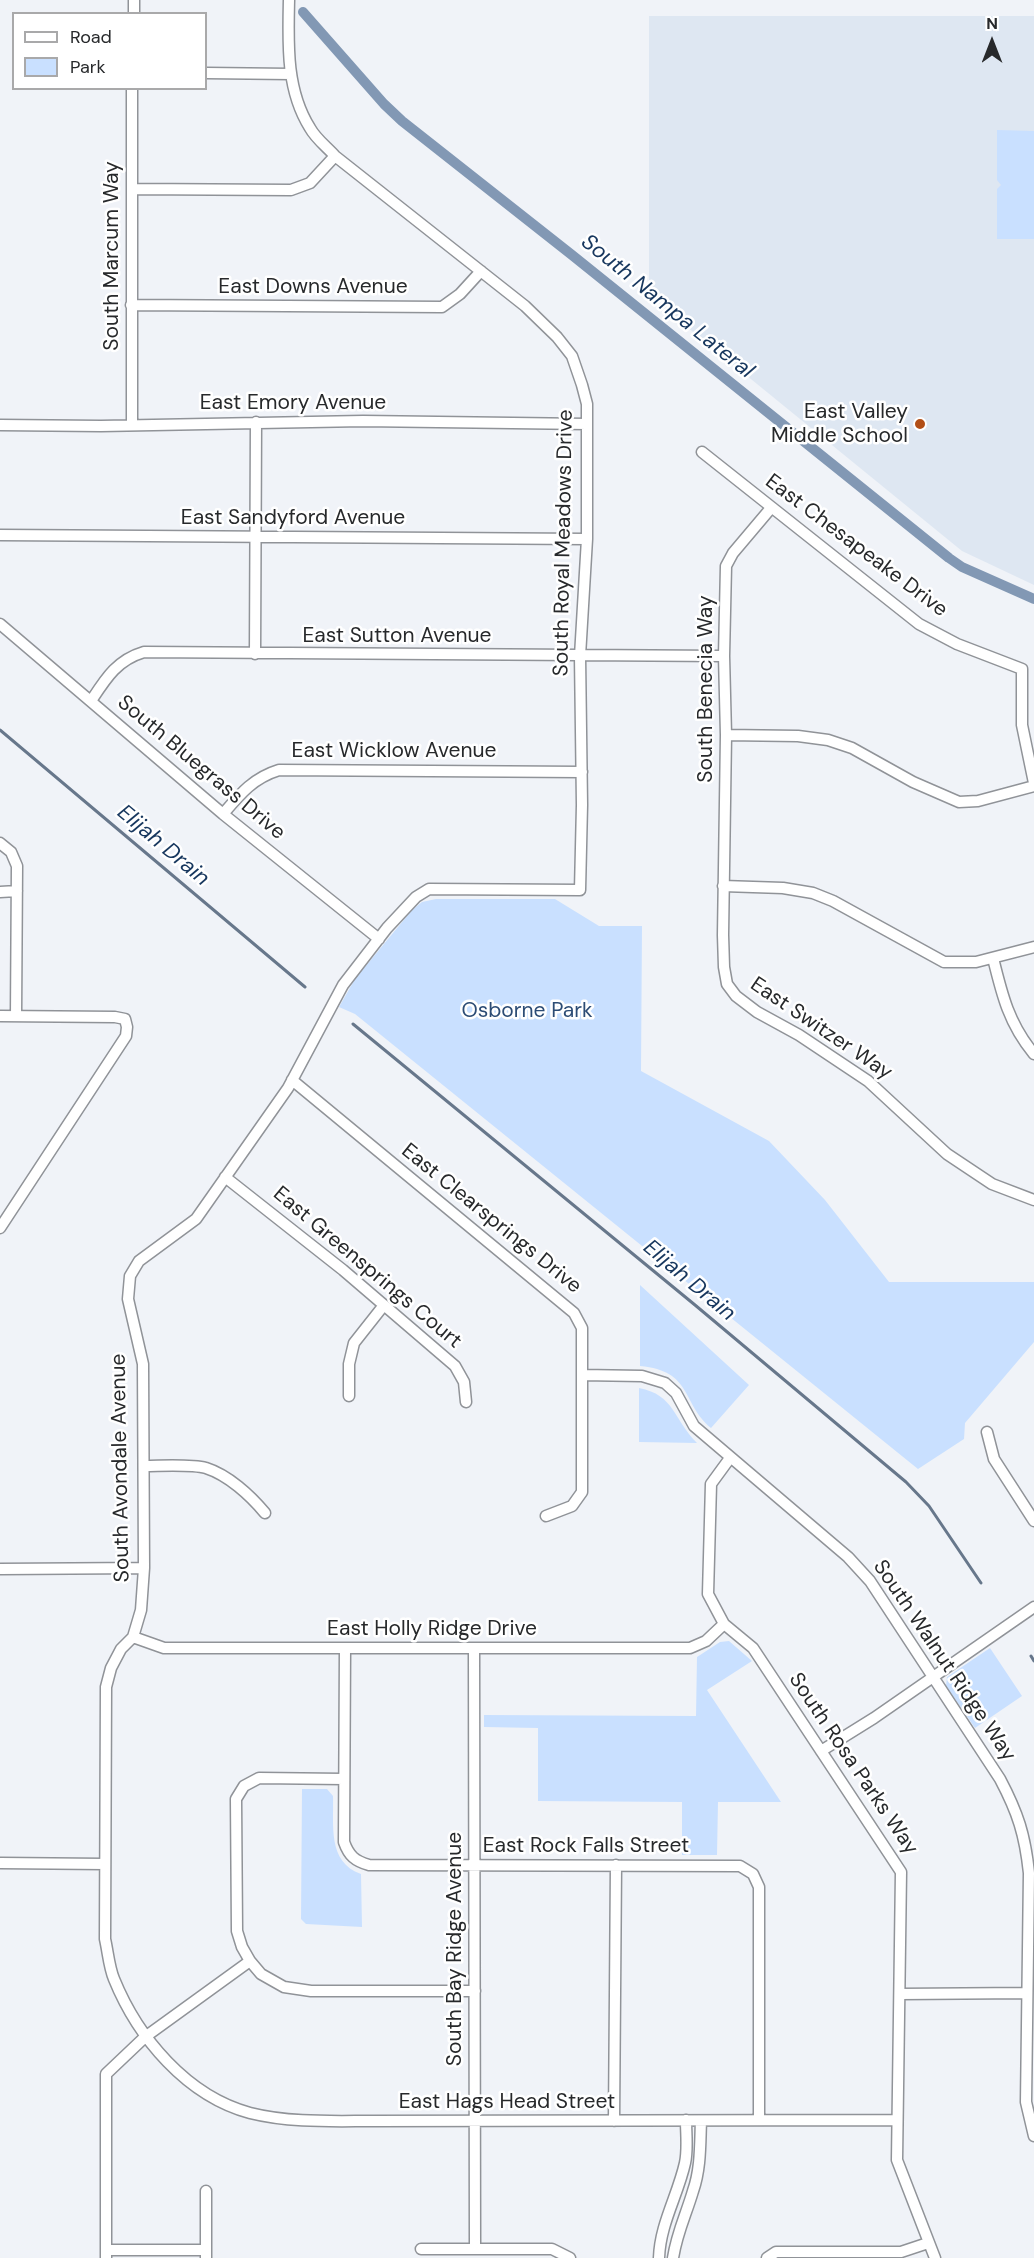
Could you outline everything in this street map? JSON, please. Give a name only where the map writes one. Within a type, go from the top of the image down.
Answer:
[{"type":"street","name":"South Royal Meadows Drive","points":[[289,0],[288,60],[301,112],[311,131],[335,156],[525,306],[557,337],[572,357],[582,385],[586,404],[587,540],[580,656],[582,772],[580,890]]},
{"type":"street","points":[[207,73],[291,74]]},
{"type":"street","name":"South Marcum Way","points":[[132,90],[132,424]]},
{"type":"street","points":[[132,189],[291,190],[310,183],[335,156]]},
{"type":"street","name":"East Downs Avenue","points":[[131,305],[442,307],[460,294],[481,271]]},
{"type":"street","points":[[255,654],[256,422]]},
{"type":"street","name":"East Emory Avenue","points":[[0,425],[100,426],[256,422],[586,424]]},
{"type":"street","name":"East Chesapeake Drive","points":[[702,452],[919,624],[957,644],[1022,669],[1022,725],[1034,784]]},
{"type":"street","name":"South Benecia Way","points":[[723,886],[726,566],[733,553],[771,508]]},
{"type":"street","name":"East Sandyford Avenue","points":[[0,535],[587,540]]},
{"type":"street","name":"South Bluegrass Drive","points":[[0,624],[223,814],[379,939]]},
{"type":"street","name":"East Sutton Avenue","points":[[91,700],[109,674],[129,657],[144,652],[724,656]]},
{"type":"street","points":[[726,735],[798,736],[828,740],[852,748],[913,782],[959,802],[978,801],[1034,784]]},
{"type":"street","name":"East Wicklow Avenue","points":[[223,814],[248,785],[263,775],[279,770],[582,772]]},
{"type":"street","points":[[0,843],[11,852],[17,866],[16,1016]]},
{"type":"street","points":[[723,886],[783,888],[813,893],[833,901],[944,962],[976,962],[1034,947]]},
{"type":"street","name":"East Switzer Way","points":[[723,886],[724,966],[727,984],[736,996],[757,1012],[799,1035],[868,1081],[947,1154],[992,1184],[1034,1200]]},
{"type":"street","name":"South Avondale Avenue","points":[[145,2037],[113,1978],[105,1939],[106,1688],[111,1668],[121,1649],[134,1637],[141,1610],[144,1568],[144,1364],[128,1299],[130,1276],[139,1261],[196,1219],[292,1080],[342,985],[416,897],[429,889],[580,890]]},
{"type":"street","points":[[0,892],[17,891]]},
{"type":"street","points":[[993,958],[1005,1006],[1020,1037],[1034,1054]]},
{"type":"street","points":[[0,1016],[125,1019],[127,1027],[126,1036],[0,1228]]},
{"type":"street","name":"East Clearsprings Drive","points":[[292,1080],[574,1313],[582,1328],[582,1492],[572,1506],[546,1516]]},
{"type":"street","name":"East Greensprings Court","points":[[225,1177],[384,1305],[455,1366],[464,1382],[466,1402]]},
{"type":"street","points":[[350,1396],[349,1364],[354,1343],[384,1305]]},
{"type":"street","name":"South Walnut Ridge Way","points":[[582,1375],[642,1376],[665,1383],[676,1393],[694,1426],[848,1557],[870,1581],[1000,1779],[1015,1809],[1025,1839],[1029,1873],[1026,2102],[1034,2136]]},
{"type":"street","points":[[987,1432],[994,1459],[1034,1521]]},
{"type":"street","name":"South Rosa Parks Way","points":[[730,1458],[711,1484],[708,1594],[724,1624],[753,1648],[902,1872],[897,2160],[935,2258]]},
{"type":"street","points":[[145,1466],[205,1468],[231,1481],[265,1513]]},
{"type":"street","points":[[0,1569],[144,1568]]},
{"type":"street","points":[[821,1751],[874,1718],[1034,1607]]},
{"type":"street","name":"East Holly Ridge Drive","points":[[134,1637],[164,1648],[690,1648],[706,1641],[724,1624]]},
{"type":"street","points":[[345,1648],[344,1779],[259,1778],[244,1786],[236,1799],[237,1931],[242,1947],[261,1974],[284,1987],[311,1991],[475,1991]]},
{"type":"street","name":"South Bay Ridge Avenue","points":[[474,1648],[475,2249]]},
{"type":"street","name":"East Rock Falls Street","points":[[344,1779],[344,1842],[348,1853],[357,1861],[369,1864],[740,1866],[753,1874],[759,1887],[759,2120]]},
{"type":"street","points":[[0,1863],[105,1864]]},
{"type":"street","points":[[614,2121],[616,1865]]},
{"type":"street","points":[[206,2191],[206,2254],[106,2254],[106,2074],[145,2037],[250,1961]]},
{"type":"street","points":[[900,1994],[1027,1993]]},
{"type":"street","name":"East Hags Head Street","points":[[145,2037],[190,2084],[228,2106],[251,2113],[292,2120],[897,2120]]},
{"type":"street","points":[[659,2258],[664,2223],[686,2160],[686,2120]]},
{"type":"street","points":[[673,2258],[677,2233],[700,2164],[701,2121]]},
{"type":"street","points":[[767,2258],[776,2252],[901,2252],[928,2243]]},
{"type":"street","points":[[421,2249],[552,2249],[569,2258]]},
{"type":"shaded area","name":"East Valley Middle School","points":[[649,16],[1034,16],[1034,585],[962,551],[649,296]]},
{"type":"green space","points":[[997,130],[1034,131],[1034,239],[997,239],[997,189],[1001,185],[997,180]]},
{"type":"green space","name":"Osborne Park","points":[[436,899],[555,899],[599,926],[642,926],[641,1071],[769,1141],[825,1200],[889,1282],[1034,1282],[1034,1342],[965,1423],[964,1439],[918,1469],[355,1014],[339,1007],[355,979],[412,910],[422,902]]},
{"type":"green space","points":[[640,1285],[749,1385],[711,1428],[678,1381],[657,1369],[640,1366]]},
{"type":"green space","points":[[639,1388],[651,1391],[667,1402],[697,1443],[639,1442]]},
{"type":"green space","points":[[729,1641],[752,1661],[707,1690],[781,1802],[718,1802],[717,1855],[682,1855],[682,1802],[538,1801],[538,1728],[484,1727],[484,1715],[696,1716],[697,1657],[720,1642]]},
{"type":"green space","points":[[990,1648],[1022,1696],[975,1728],[946,1686],[947,1677]]},
{"type":"green space","points":[[302,1789],[327,1789],[333,1796],[333,1830],[337,1852],[342,1861],[361,1874],[362,1927],[306,1924],[301,1919]]},
{"type":"waterway","name":"South Nampa Lateral","points":[[303,12],[384,104],[402,121],[949,558],[962,567],[1034,599]]},
{"type":"waterway","name":"Elijah Drain","points":[[0,730],[305,987]]},
{"type":"waterway","name":"Elijah Drain","points":[[353,1024],[906,1482],[929,1506],[981,1583]]},
{"type":"waterway","name":"Elijah Drain","points":[[1031,1656],[1034,1661]]},
{"type":"place","name":"East Valley Middle School","points":[[920,424]]}]
